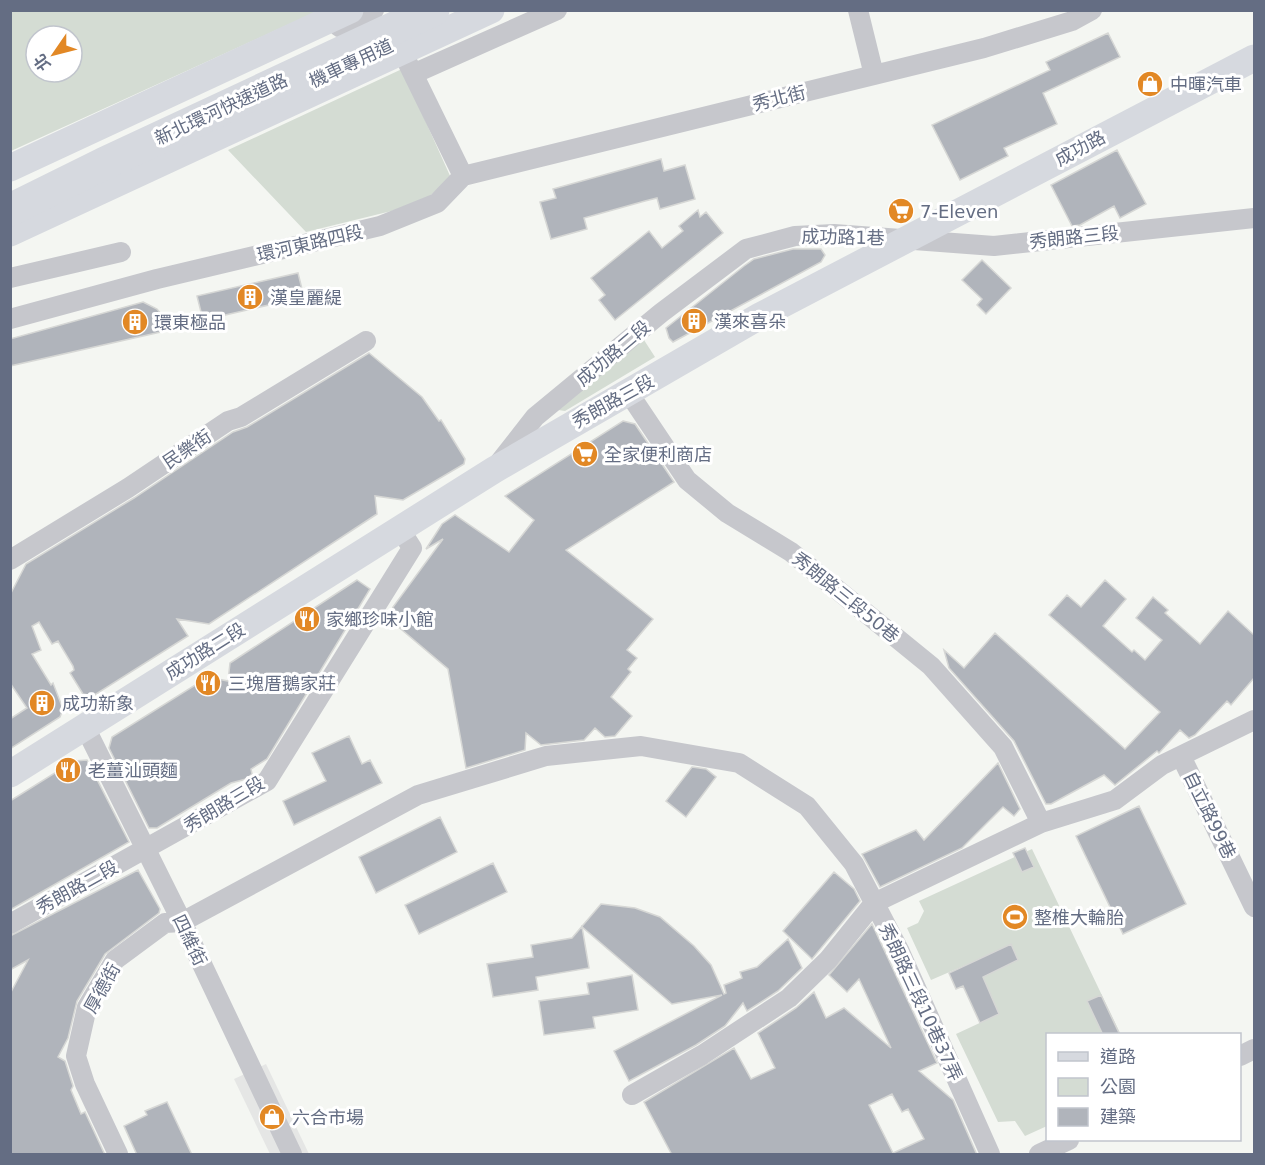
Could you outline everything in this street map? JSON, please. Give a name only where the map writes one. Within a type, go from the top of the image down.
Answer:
[{"type":"highway","name":"新北環河快速道路","points":[[10,210],[103,164],[393,31],[433,10]]},
{"type":"highway","name":"新北環河快速道路","points":[[10,187],[393,31]]},
{"type":"street","points":[[10,168],[350,10]]},
{"type":"street","name":"機車專用道","points":[[10,178],[393,31],[462,10]]},
{"type":"street","points":[[10,233],[393,31],[491,10]]},
{"type":"street","points":[[393,31],[557,10]]},
{"type":"street","points":[[858,10],[874,75]]},
{"type":"street","name":"秀北街","points":[[463,176],[984,48],[1071,21],[1092,10]]},
{"type":"street","points":[[393,31],[463,176]]},
{"type":"street","name":"機車專用道","points":[[10,222],[393,31]]},
{"type":"street","name":"成功路","points":[[905,239],[1254,58]]},
{"type":"street","name":"環河東路四段","points":[[10,319],[157,279],[380,226],[437,203],[463,176]]},
{"type":"street","name":"秀朗路三段","points":[[144,850],[267,781],[412,548],[400,529],[494,470],[760,316],[905,239],[994,246],[1254,218]]},
{"type":"street","name":"成功路1巷","points":[[746,249],[795,236],[834,234],[905,239]]},
{"type":"street","name":"成功路二段","points":[[494,470],[535,417],[661,313],[746,249]]},
{"type":"street","points":[[10,278],[121,252]]},
{"type":"street","name":"民樂街","points":[[10,560],[128,488],[228,421],[241,417],[366,341]]},
{"type":"street","name":"秀朗路三段50巷","points":[[628,392],[687,480],[726,513],[791,552],[931,666],[1003,747],[1041,824]]},
{"type":"street","name":"成功路二段","points":[[10,774],[400,529]]},
{"type":"street","name":"秀朗路三段10巷37弄","points":[[874,903],[1041,824],[1114,800],[1162,765],[1254,720]]},
{"type":"street","name":"四維街","points":[[85,727],[144,850],[182,922],[292,1155]]},
{"type":"street","name":"秀朗路三段10巷37弄","points":[[546,756],[641,746],[683,752],[739,763],[807,806],[854,864],[900,952],[990,1155]]},
{"type":"street","name":"厚德街","points":[[118,1155],[76,1056],[87,1007],[115,960],[165,923],[182,922],[418,795],[546,756]]},
{"type":"street","name":"自立路99巷","points":[[1181,756],[1249,880],[1254,907]]},
{"type":"street","name":"秀朗路二段","points":[[10,924],[144,850]]},
{"type":"street","points":[[632,1095],[748,1027],[789,999],[815,974],[874,903]]},
{"type":"street","points":[[1039,1155],[1067,1141]]},
{"type":"shaded area","name":"六合市場","points":[[266,1064],[309,1154],[270,1154],[234,1079]]},
{"type":"green space","points":[[10,11],[318,11],[11,151]]},
{"type":"green space","points":[[402,69],[451,178],[420,204],[306,232],[228,150]]},
{"type":"green space","points":[[644,340],[655,357],[565,411],[558,410],[560,404]]},
{"type":"green space","points":[[1032,849],[1120,1033],[1046,1033],[1046,1126],[1025,1136],[1015,1121],[998,1122],[956,1034],[999,1014],[975,961],[931,980],[907,928],[918,923],[924,911],[919,901]]},
{"type":"building","points":[[1108,33],[1120,57],[1043,93],[1057,124],[1004,148],[1008,156],[960,180],[932,125],[1050,70],[1046,62]]},
{"type":"building","points":[[1117,150],[1146,204],[1120,218],[1114,206],[1080,225],[1072,226],[1051,185]]},
{"type":"building","points":[[661,159],[664,171],[685,165],[695,199],[660,209],[657,198],[645,201],[584,218],[587,229],[551,239],[540,202],[556,198],[553,189]]},
{"type":"building","points":[[698,210],[700,217],[706,212],[723,233],[615,320],[599,300],[605,295],[591,278],[649,231],[662,248],[683,231],[679,226]]},
{"type":"building","points":[[793,249],[821,249],[825,255],[821,262],[673,342],[669,338],[666,328],[744,266],[754,259]]},
{"type":"building","points":[[982,260],[1011,288],[986,314],[977,305],[982,299],[962,280]]},
{"type":"building","name":"漢皇麗緹","points":[[298,273],[304,297],[203,320],[197,296]]},
{"type":"building","points":[[143,302],[157,309],[174,329],[10,366],[10,339]]},
{"type":"building","points":[[369,353],[422,397],[439,421],[441,420],[465,459],[464,464],[403,500],[375,496],[377,514],[209,624],[177,619],[188,636],[93,696],[83,694],[70,673],[74,670],[73,666],[58,641],[52,644],[39,622],[32,626],[41,650],[32,654],[51,685],[53,683],[63,709],[60,717],[10,749],[10,719],[27,708],[10,683],[10,595],[26,564],[134,498],[233,432],[247,427]]},
{"type":"building","points":[[623,421],[635,424],[674,482],[566,550],[653,619],[627,650],[637,658],[628,669],[631,672],[611,697],[632,716],[615,736],[605,737],[595,728],[584,740],[541,745],[526,733],[525,750],[466,768],[448,669],[395,624],[391,615],[393,607],[443,539],[426,549],[442,524],[455,515],[509,552],[534,520],[505,496]]},
{"type":"building","points":[[357,580],[370,589],[267,759],[251,769],[252,774],[246,779],[231,783],[157,828],[149,828],[109,748],[112,737],[208,677],[228,681],[230,663]]},
{"type":"building","points":[[1105,580],[1126,599],[1103,626],[1132,652],[1134,650],[1145,660],[1162,640],[1136,618],[1153,597],[1168,610],[1165,613],[1200,644],[1228,611],[1254,635],[1254,678],[1231,705],[1227,701],[1195,735],[1189,738],[1180,730],[1159,753],[1157,751],[1115,785],[1104,775],[1051,804],[1046,804],[1014,741],[949,668],[944,650],[964,668],[995,633],[1125,749],[1160,712],[1049,615],[1067,595],[1081,607]]},
{"type":"building","points":[[349,736],[362,764],[370,760],[382,783],[294,825],[283,801],[326,781],[312,753]]},
{"type":"building","points":[[87,760],[129,842],[10,910],[10,801],[74,761]]},
{"type":"building","points":[[998,763],[1020,809],[1014,816],[1003,807],[962,848],[880,887],[862,854],[916,830],[924,840]]},
{"type":"building","points":[[692,767],[706,769],[716,777],[686,817],[666,801]]},
{"type":"building","points":[[1139,806],[1186,904],[1123,934],[1076,836]]},
{"type":"building","points":[[440,817],[457,852],[376,893],[359,857]]},
{"type":"building","points":[[1025,848],[1034,867],[1022,872],[1013,853]]},
{"type":"building","points":[[493,863],[507,892],[419,934],[405,905]]},
{"type":"building","points":[[138,870],[160,909],[159,913],[105,954],[77,1001],[68,1038],[58,1057],[65,1061],[73,1086],[71,1090],[81,1114],[85,1112],[105,1155],[10,1155],[10,994],[28,960],[10,970],[10,936]]},
{"type":"building","points":[[834,872],[854,889],[860,901],[812,959],[783,931]]},
{"type":"building","points":[[601,904],[635,908],[660,917],[694,946],[711,965],[724,994],[726,993],[724,985],[742,978],[740,972],[757,967],[788,939],[802,968],[778,991],[747,1011],[743,1003],[725,1026],[696,1045],[629,1081],[614,1051],[722,995],[672,1004],[582,927],[589,968],[536,977],[538,990],[493,997],[487,964],[533,957],[531,945],[572,938]]},
{"type":"building","points":[[872,924],[937,1063],[919,1071],[953,1100],[977,1155],[672,1155],[644,1102],[734,1048],[751,1079],[775,1068],[758,1033],[796,1008],[814,992],[826,1018],[844,1008],[891,1048],[859,979],[847,992],[829,975]],"holes":[[[892,1094],[902,1112],[908,1109],[924,1139],[893,1153],[869,1105]]]},
{"type":"building","points":[[1011,944],[1018,960],[983,977],[999,1014],[980,1023],[963,986],[956,989],[949,973]]},
{"type":"building","points":[[632,975],[638,1010],[593,1017],[595,1028],[544,1035],[539,1001],[589,994],[587,983]]},
{"type":"building","points":[[1101,995],[1119,1033],[1102,1033],[1087,1001]]},
{"type":"building","points":[[167,1102],[192,1155],[137,1155],[124,1126],[147,1115],[145,1111]]},
{"type":"place","name":"中暉汽車","points":[[1150,84]]},
{"type":"place","name":"7-Eleven","points":[[901,211]]},
{"type":"place","name":"漢皇麗緹","points":[[250,297]]},
{"type":"place","name":"漢來喜朵","points":[[694,321]]},
{"type":"place","name":"環東極品","points":[[135,322]]},
{"type":"place","name":"全家便利商店","points":[[585,454]]},
{"type":"place","name":"家鄉珍味小館","points":[[307,619]]},
{"type":"place","name":"三塊厝鵝家莊","points":[[208,683]]},
{"type":"place","name":"成功新象","points":[[42,703]]},
{"type":"place","name":"老薑汕頭麵","points":[[68,770]]},
{"type":"place","name":"整椎大輪胎","points":[[1015,917]]},
{"type":"place","name":"六合市場","points":[[272,1117]]}]
